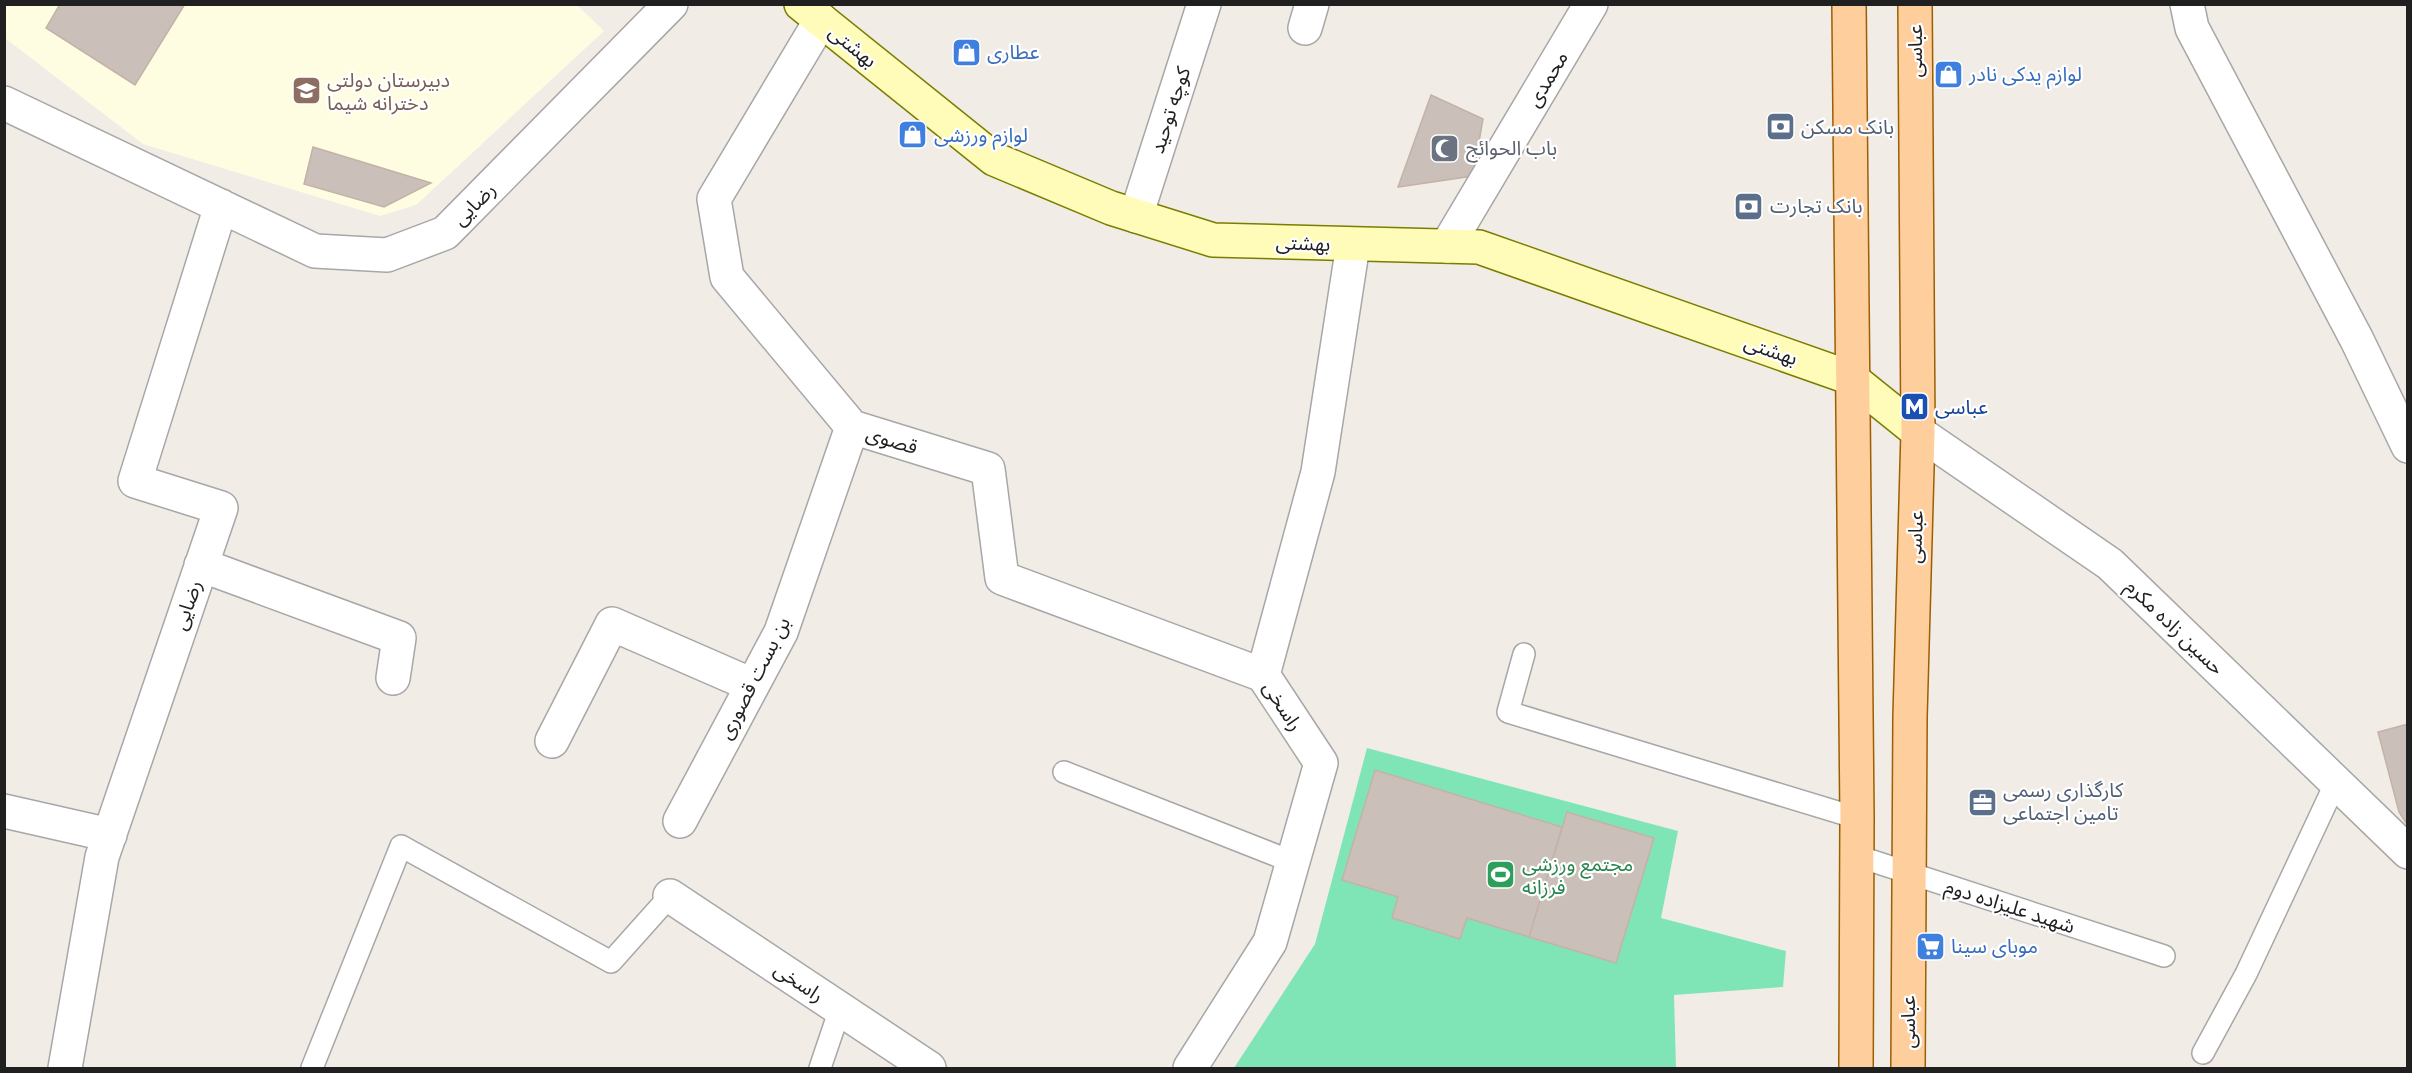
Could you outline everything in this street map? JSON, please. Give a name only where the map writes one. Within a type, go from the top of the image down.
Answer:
[{"type":"main road","points":[[1849,4],[1857,818],[1856,1068]]},
{"type":"main road","name":"عباسى","points":[[1908,1068],[1910,717],[1918,432],[1915,4]]},
{"type":"main road","name":"بهشتی","points":[[811,12],[994,159],[1111,208],[1213,240],[1479,247],[1851,378],[1918,432]]},
{"type":"street","name":"رضایی","points":[[4,104],[315,251],[387,255],[445,233],[671,4]]},
{"type":"street","name":"کوچه توحید","points":[[1136,216],[1204,4]]},
{"type":"street","name":"محمدی","points":[[1447,246],[1592,4]]},
{"type":"street","points":[[2187,4],[2192,28],[2357,340],[2408,446]]},
{"type":"street","name":"قصوی","points":[[811,12],[714,199],[728,277],[852,427],[988,469],[1002,578],[1263,675]]},
{"type":"street","name":"رضایی","points":[[65,1068],[102,857],[221,508],[135,481],[221,206]]},
{"type":"street","name":"راسخی","points":[[1190,1068],[1270,942],[1321,763],[1263,675],[1317,472],[1353,245]]},
{"type":"street","name":"بن بست قصوری","points":[[680,821],[781,632],[852,427]]},
{"type":"street","name":"حسین زاده مکرم","points":[[1918,432],[2110,564],[2408,852]]},
{"type":"street","points":[[201,565],[399,638],[393,678]]},
{"type":"street","points":[[552,741],[612,624],[752,685]]},
{"type":"street","points":[[4,811],[110,835]]},
{"type":"street","name":"راسخی","points":[[670,896],[929,1068]]},
{"type":"lane","points":[[1524,654],[1508,712],[1857,818]]},
{"type":"lane","points":[[1064,772],[1293,862]]},
{"type":"lane","points":[[2203,1053],[2246,975],[2336,782]]},
{"type":"lane","points":[[312,1068],[401,846],[611,962],[670,896]]},
{"type":"lane","name":"شهید علیزاده دوم","points":[[1857,856],[2164,956]]},
{"type":"lane","points":[[820,1068],[840,1010]]},
{"type":"shaded area","name":"دبیرستان دولتی دخترانه شیما","points":[[576,4],[604,31],[416,205],[380,216],[143,144],[5,38],[4,5]]},
{"type":"green space","name":"مجتمع ورزشی فرزانه","points":[[1367,748],[1678,831],[1661,918],[1786,951],[1783,987],[1674,995],[1676,1068],[1234,1068],[1315,944]]},
{"type":"building","points":[[60,4],[185,4],[135,85],[46,28]]},
{"type":"building","name":"باب الحوائج","points":[[1431,95],[1483,119],[1473,176],[1398,187]]},
{"type":"building","points":[[313,147],[431,183],[384,207],[304,184]]},
{"type":"building","points":[[2408,724],[2408,826],[2399,812],[2378,732]]},
{"type":"building","points":[[1375,770],[1562,827],[1529,937],[1467,918],[1460,939],[1392,918],[1398,897],[1342,880]]},
{"type":"building","points":[[1567,812],[1654,838],[1616,963],[1529,937]]},
{"type":"place","name":"عطاری","points":[[966,52]]},
{"type":"place","name":"لوازم یدکی نادر","points":[[1948,74]]},
{"type":"place","name":"دبیرستان دولتی دخترانه شیما","points":[[306,91]]},
{"type":"place","name":"بانک مسکن","points":[[1780,127]]},
{"type":"place","name":"لوازم ورزشی","points":[[913,135]]},
{"type":"place","name":"باب الحوائج","points":[[1445,148]]},
{"type":"place","name":"بانک تجارت","points":[[1749,206]]},
{"type":"place","name":"عباسی","points":[[1914,407]]},
{"type":"place","name":"کارگذاری رسمی تامین اجتماعی","points":[[1982,802]]},
{"type":"place","name":"مجتمع ورزشی فرزانه","points":[[1501,875]]},
{"type":"place","name":"موبای سینا","points":[[1930,946]]}]
